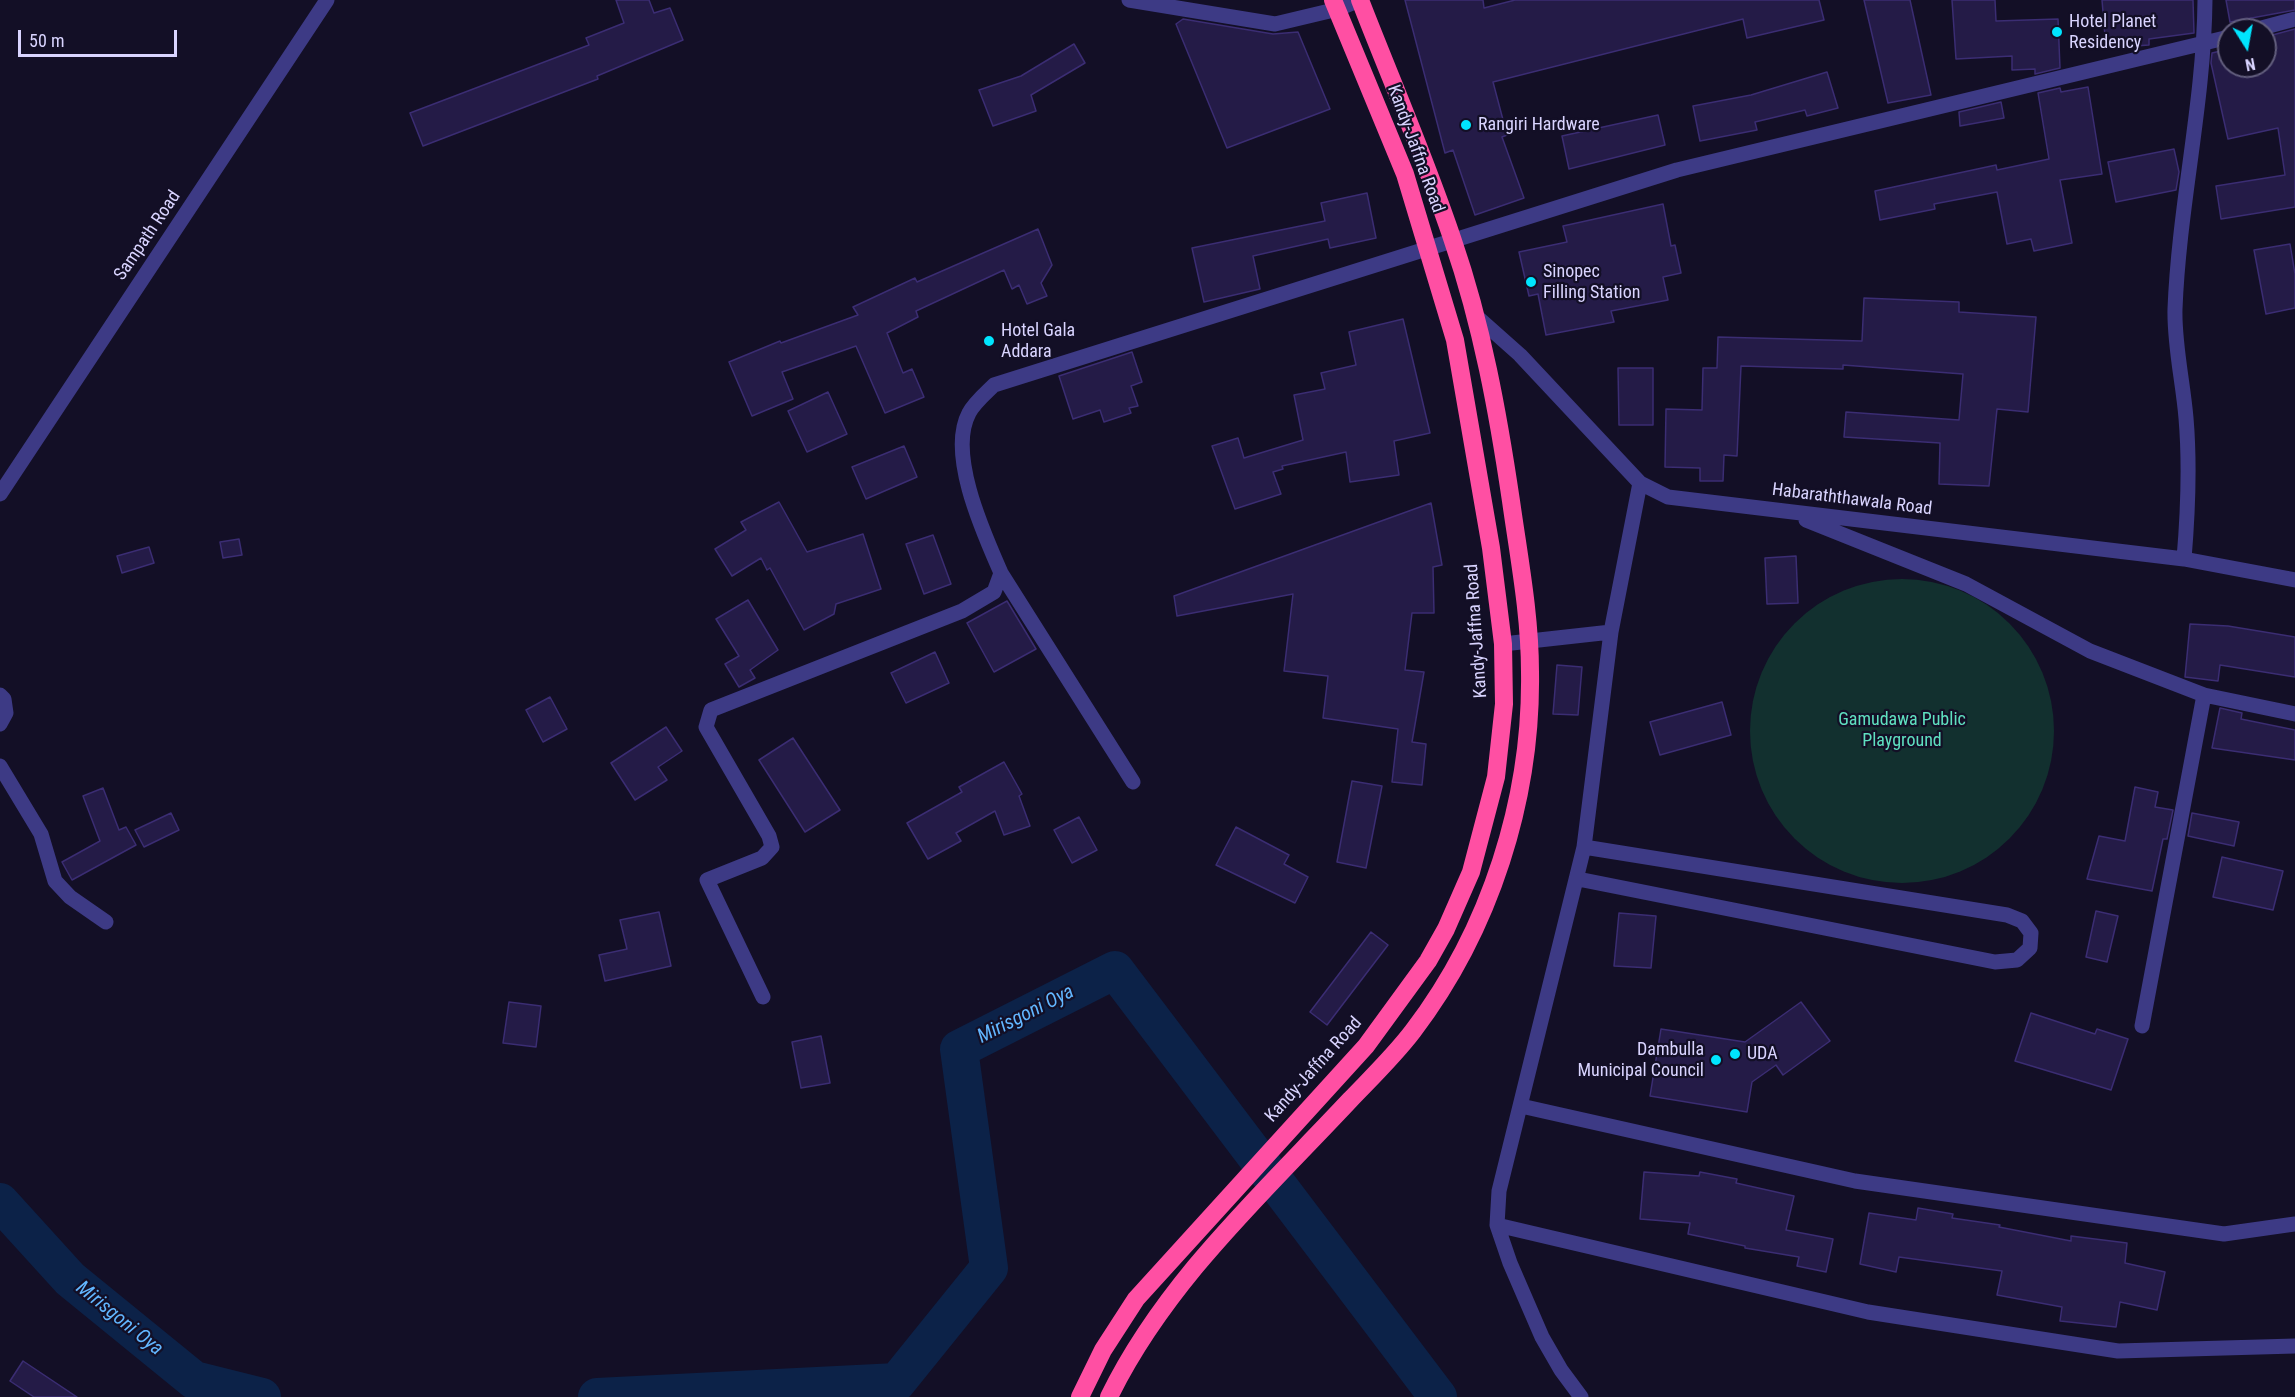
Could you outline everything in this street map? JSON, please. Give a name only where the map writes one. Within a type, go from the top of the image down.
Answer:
[{"type":"highway","name":"Kandy-Jaffna Road","points":[[1109,1397],[1140,1339],[1184,1279],[1402,1045],[1428,1011],[1483,911],[1514,818],[1527,744],[1529,641],[1498,420],[1475,315],[1453,240],[1359,0]]},
{"type":"highway","name":"Kandy-Jaffna Road","points":[[1080,1397],[1103,1350],[1136,1299],[1206,1219],[1366,1046],[1428,961],[1446,929],[1471,872],[1497,777],[1503,704],[1503,644],[1491,548],[1459,362],[1429,247],[1385,122],[1336,5]]},
{"type":"street","name":"Sampath Road","points":[[0,494],[327,0]]},
{"type":"street","points":[[1129,0],[1275,24],[1359,0]]},
{"type":"street","points":[[2184,559],[2189,487],[2187,419],[2175,313],[2177,271],[2205,43],[2205,0]]},
{"type":"street","points":[[2277,24],[2295,19]]},
{"type":"street","points":[[1133,782],[1001,573],[974,512],[962,439],[969,412],[994,385],[1677,170],[2217,40]]},
{"type":"street","name":"Habaraththawala Road","points":[[1475,315],[1520,355],[1640,483],[1668,497],[2184,559],[2295,580]]},
{"type":"street","points":[[1581,1397],[1561,1370],[1542,1336],[1497,1225],[1499,1191],[1509,1142],[1521,1106],[1578,879],[1611,632],[1640,483]]},
{"type":"street","points":[[1787,512],[1965,584],[2090,651],[2205,695],[2295,714]]},
{"type":"street","points":[[763,997],[707,880],[762,858],[772,847],[769,836],[706,727],[711,710],[962,611],[994,592],[1001,573]]},
{"type":"street","points":[[1503,644],[1611,632]]},
{"type":"street","points":[[0,695],[4,699],[6,713],[0,724]]},
{"type":"street","points":[[2142,1026],[2205,695]]},
{"type":"street","points":[[0,766],[41,834],[55,881],[70,897],[106,922]]},
{"type":"street","points":[[1578,879],[1995,962],[2018,960],[2030,948],[2031,933],[2022,921],[2007,915],[1584,847]]},
{"type":"street","points":[[1521,1106],[1855,1181],[2224,1234],[2295,1224]]},
{"type":"street","points":[[1497,1225],[1868,1312],[2106,1349],[2295,1346]]},
{"type":"green space","name":"Gamudawa Public Playground","points":[[1902,579],[1932,582],[1960,591],[1986,605],[2009,624],[2028,647],[2042,673],[2051,701],[2054,731],[2051,761],[2042,789],[2028,815],[2009,838],[1986,857],[1960,871],[1932,880],[1902,883],[1872,880],[1844,871],[1818,857],[1795,838],[1776,815],[1762,789],[1753,761],[1750,731],[1753,701],[1762,673],[1776,647],[1795,624],[1818,605],[1844,591],[1872,582]]},
{"type":"building","points":[[616,0],[649,0],[654,13],[670,8],[683,40],[597,76],[598,79],[423,146],[410,113],[589,45],[586,38],[624,23]]},
{"type":"building","points":[[1405,0],[1483,0],[1484,8],[1515,0],[1819,0],[1824,20],[1747,38],[1743,19],[1493,82],[1507,135],[1502,137],[1524,198],[1475,215],[1453,150],[1445,153]]},
{"type":"building","points":[[1864,0],[1910,0],[1931,95],[1888,103]]},
{"type":"building","points":[[1952,0],[1995,0],[1996,21],[2058,19],[2060,68],[2035,74],[2035,69],[2012,70],[2012,56],[1956,59]]},
{"type":"building","points":[[2102,0],[2193,0],[2194,33],[2149,39],[2149,45],[2106,48]]},
{"type":"building","points":[[2226,0],[2295,0],[2295,10],[2252,18],[2229,18]]},
{"type":"building","points":[[1183,19],[1273,34],[1298,32],[1330,109],[1227,148],[1176,24]]},
{"type":"building","points":[[2295,29],[2295,207],[2221,219],[2216,186],[2285,175],[2278,128],[2228,139],[2211,63],[2212,53],[2217,52],[2217,78],[2277,78],[2277,34]]},
{"type":"building","points":[[1074,44],[1085,63],[1031,95],[1036,111],[993,126],[979,90],[1021,76]]},
{"type":"building","points":[[1827,72],[1838,108],[1807,116],[1805,110],[1755,122],[1757,130],[1700,141],[1693,106],[1751,95]]},
{"type":"building","points":[[2088,87],[2102,174],[2060,180],[2072,243],[2034,251],[2031,239],[2007,244],[1997,192],[1934,204],[1935,209],[1880,220],[1875,191],[1996,165],[1997,170],[2049,159],[2038,93],[2060,88],[2061,92]]},
{"type":"building","points":[[2001,102],[2004,118],[1960,126],[1959,112]]},
{"type":"building","points":[[1658,115],[1665,145],[1569,169],[1562,136]]},
{"type":"building","points":[[2174,149],[2179,172],[2176,190],[2116,202],[2108,162]]},
{"type":"building","points":[[1367,193],[1376,238],[1330,248],[1328,239],[1253,256],[1260,289],[1204,302],[1192,248],[1325,221],[1321,203]]},
{"type":"building","points":[[1663,204],[1671,246],[1675,245],[1681,273],[1663,277],[1668,300],[1611,311],[1614,322],[1546,335],[1538,294],[1529,296],[1519,252],[1567,242],[1563,226]]},
{"type":"building","points":[[1038,229],[1052,265],[1041,283],[1047,296],[1027,304],[1019,285],[1012,289],[1004,270],[916,311],[918,317],[887,333],[903,373],[912,369],[924,397],[885,413],[856,346],[782,372],[793,399],[752,416],[729,362],[780,341],[781,343],[858,315],[853,307],[915,278],[917,282]]},
{"type":"building","points":[[2290,244],[2295,274],[2295,308],[2266,314],[2254,250]]},
{"type":"building","points":[[1864,298],[1959,302],[1959,312],[2036,317],[2028,412],[1997,409],[1989,486],[1939,484],[1940,443],[1844,437],[1846,412],[1959,420],[1963,374],[1843,365],[1843,369],[1741,366],[1737,456],[1724,455],[1723,481],[1700,481],[1700,468],[1665,467],[1666,409],[1702,410],[1703,368],[1717,368],[1718,337],[1862,341]]},
{"type":"building","points":[[1403,319],[1430,433],[1394,441],[1399,475],[1350,482],[1346,452],[1282,466],[1283,469],[1273,472],[1281,494],[1235,509],[1212,446],[1238,438],[1244,458],[1303,440],[1294,395],[1325,389],[1321,373],[1356,365],[1349,332]]},
{"type":"building","points":[[1132,352],[1142,382],[1131,386],[1138,406],[1129,408],[1131,413],[1104,422],[1100,410],[1073,419],[1059,376]]},
{"type":"building","points":[[1618,368],[1653,368],[1653,425],[1619,425]]},
{"type":"building","points":[[828,392],[847,434],[807,452],[788,411]]},
{"type":"building","points":[[904,446],[917,477],[866,499],[852,467]]},
{"type":"building","points":[[779,502],[807,552],[863,534],[881,589],[836,604],[834,614],[804,630],[770,568],[767,570],[761,558],[732,576],[715,549],[746,530],[741,522]]},
{"type":"building","points":[[1431,503],[1442,565],[1433,567],[1434,613],[1412,613],[1405,670],[1424,672],[1412,742],[1426,744],[1422,785],[1392,782],[1398,729],[1323,718],[1328,676],[1284,671],[1293,594],[1177,616],[1174,596]]},
{"type":"building","points":[[933,535],[951,584],[924,594],[906,544]]},
{"type":"building","points":[[239,539],[242,555],[223,558],[220,542]]},
{"type":"building","points":[[149,547],[154,563],[122,573],[117,556]]},
{"type":"building","points":[[1796,556],[1798,603],[1767,604],[1765,558]]},
{"type":"building","points":[[748,600],[778,650],[750,670],[755,678],[739,687],[725,664],[739,656],[716,619]]},
{"type":"building","points":[[1007,601],[1036,649],[994,672],[967,623]]},
{"type":"building","points":[[2190,624],[2228,626],[2295,637],[2295,677],[2220,665],[2218,681],[2185,677]]},
{"type":"building","points":[[935,652],[949,683],[906,703],[891,673]]},
{"type":"building","points":[[1557,665],[1582,667],[1578,715],[1553,714]]},
{"type":"building","points":[[550,697],[567,729],[543,742],[526,710]]},
{"type":"building","points":[[1722,702],[1731,735],[1660,755],[1650,722]]},
{"type":"building","points":[[2220,708],[2242,713],[2241,719],[2295,730],[2295,760],[2212,748]]},
{"type":"building","points":[[666,727],[682,751],[658,767],[667,780],[635,800],[611,763]]},
{"type":"building","points":[[793,738],[840,810],[805,832],[759,760]]},
{"type":"building","points":[[1004,762],[1022,794],[1019,796],[1030,826],[1004,835],[995,811],[956,833],[961,841],[928,859],[907,823],[962,792],[959,787]]},
{"type":"building","points":[[1352,781],[1382,786],[1366,868],[1337,862]]},
{"type":"building","points":[[2135,787],[2158,792],[2155,807],[2173,810],[2167,839],[2163,839],[2152,891],[2087,879],[2099,836],[2125,841]]},
{"type":"building","points":[[103,788],[119,830],[126,827],[136,845],[72,880],[62,862],[100,841],[83,796]]},
{"type":"building","points":[[171,813],[179,830],[144,847],[135,830]]},
{"type":"building","points":[[2192,813],[2239,822],[2234,846],[2188,836]]},
{"type":"building","points":[[1079,817],[1097,850],[1072,863],[1054,830]]},
{"type":"building","points":[[1236,827],[1289,855],[1284,864],[1308,877],[1295,903],[1216,865]]},
{"type":"building","points":[[2222,857],[2283,871],[2273,910],[2213,897]]},
{"type":"building","points":[[2096,911],[2118,916],[2107,962],[2086,957]]},
{"type":"building","points":[[659,912],[671,966],[605,981],[599,955],[627,949],[620,920]]},
{"type":"building","points":[[1619,913],[1656,916],[1651,968],[1614,966]]},
{"type":"building","points":[[1371,932],[1388,945],[1327,1025],[1310,1012]]},
{"type":"building","points":[[509,1002],[541,1006],[536,1047],[503,1043]]},
{"type":"building","name":"UDA","points":[[1801,1002],[1830,1041],[1783,1075],[1776,1065],[1752,1082],[1747,1112],[1650,1096],[1661,1029],[1745,1042]]},
{"type":"building","points":[[2031,1013],[2095,1034],[2097,1029],[2128,1039],[2111,1090],[2015,1061]]},
{"type":"building","points":[[821,1036],[830,1083],[801,1088],[792,1042]]},
{"type":"building","points":[[1644,1172],[1699,1176],[1700,1172],[1737,1179],[1736,1183],[1794,1196],[1786,1230],[1833,1239],[1826,1272],[1797,1266],[1799,1257],[1745,1248],[1745,1246],[1688,1234],[1690,1223],[1640,1219]]},
{"type":"building","points":[[1918,1208],[1953,1214],[1952,1218],[2000,1225],[1999,1227],[2071,1241],[2071,1236],[2127,1243],[2125,1263],[2165,1272],[2157,1310],[2120,1302],[2116,1327],[2060,1321],[2062,1307],[1997,1295],[2002,1271],[1899,1257],[1896,1272],[1860,1264],[1869,1213],[1916,1220]]},
{"type":"building","points":[[23,1361],[77,1397],[34,1397],[10,1381]]},
{"type":"waterway","name":"Mirisgoni Oya","points":[[597,1397],[897,1382],[989,1268],[959,1049],[1115,970],[1438,1397]]},
{"type":"waterway","name":"Mirisgoni Oya","points":[[0,1202],[70,1279],[194,1380],[262,1397]]},
{"type":"place","name":"Hotel Planet Residency","points":[[2057,32]]},
{"type":"place","name":"Rangiri Hardware","points":[[1466,125]]},
{"type":"place","name":"Sinopec Filling Station","points":[[1531,282]]},
{"type":"place","name":"Hotel Gala Addara","points":[[989,341]]},
{"type":"place","name":"UDA","points":[[1735,1054]]},
{"type":"place","name":"Dambulla Municipal Council","points":[[1716,1060]]}]
